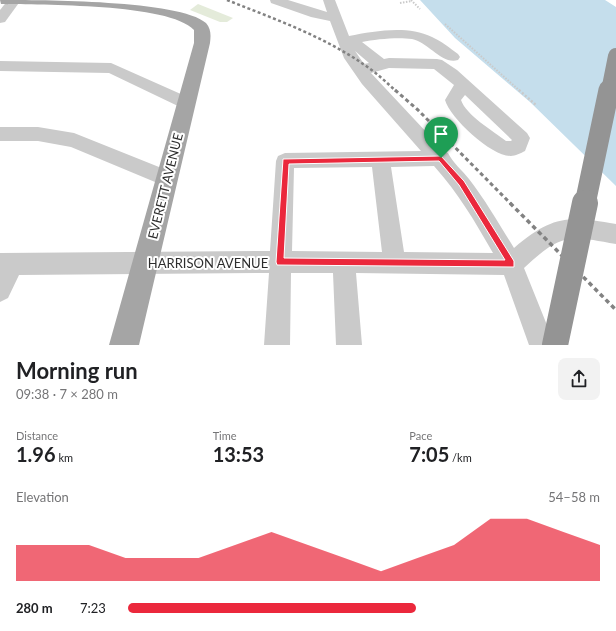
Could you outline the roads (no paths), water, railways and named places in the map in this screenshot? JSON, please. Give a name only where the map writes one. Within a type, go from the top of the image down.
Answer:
[{"type":"highway","points":[[555,345],[616,56]]},
{"type":"main road","points":[[1,0],[15,0]]},
{"type":"main road","name":"EVERETT AVENUE","points":[[15,0],[94,0],[137,3],[165,8],[195,20],[200,26],[203,35],[124,345]]},
{"type":"street","points":[[0,19],[15,0]]},
{"type":"street","points":[[276,0],[316,14],[335,18]]},
{"type":"street","points":[[329,0],[335,18],[347,40],[349,55],[368,80],[441,158],[461,183],[511,264],[542,345]]},
{"type":"street","points":[[347,40],[375,35],[413,35],[427,40],[454,57]]},
{"type":"street","points":[[347,40],[382,65]]},
{"type":"street","points":[[361,70],[397,63],[437,64],[452,74],[463,85]]},
{"type":"street","points":[[0,66],[111,68],[186,103]]},
{"type":"street","points":[[0,134],[38,134],[74,140],[167,179]]},
{"type":"street","points":[[277,345],[286,161],[441,158]]},
{"type":"street","points":[[381,160],[394,263]]},
{"type":"street","points":[[511,264],[544,237],[562,230],[576,228],[616,234]]},
{"type":"street","points":[[344,262],[349,345]]},
{"type":"street","name":"HARRISON AVENUE","points":[[6,264],[344,262],[511,264]]},
{"type":"street","points":[[0,290],[6,264]]},
{"type":"water","points":[[420,0],[605,0],[616,7],[616,186],[530,102],[455,38]]},
{"type":"railway","points":[[227,0],[321,39],[356,59],[382,78],[396,91]]},
{"type":"railway","points":[[395,90],[418,110],[511,204]]},
{"type":"railway","points":[[510,203],[616,310]]}]
